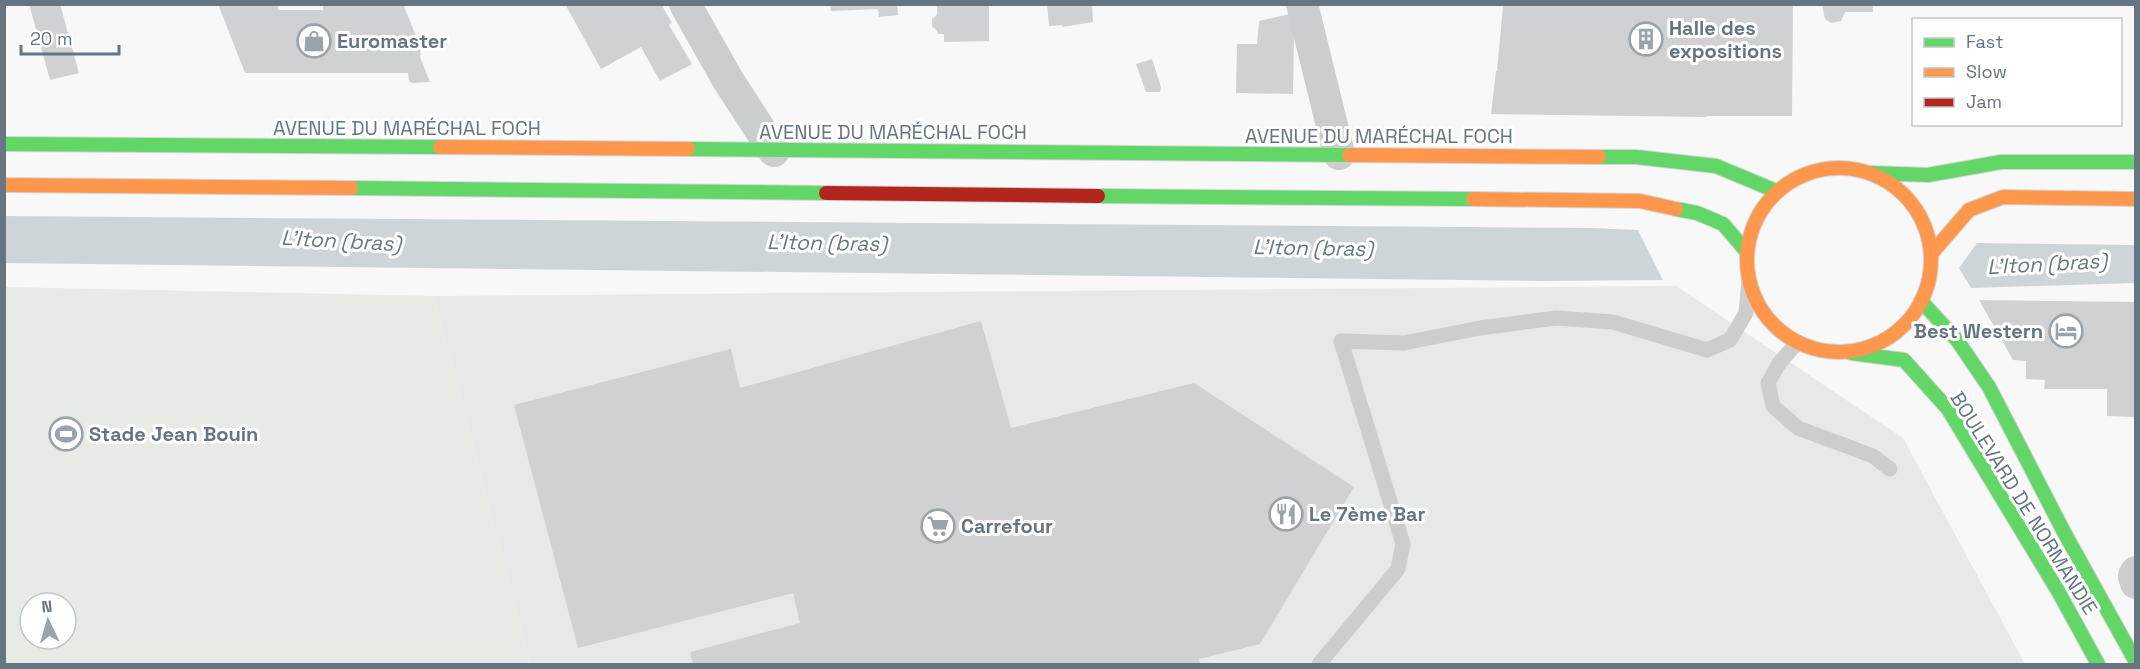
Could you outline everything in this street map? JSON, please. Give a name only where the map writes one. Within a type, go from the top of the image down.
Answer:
[{"type":"main road","name":"AVENUE DU MARÉCHAL FOCH","points":[[4,144],[1636,157],[1716,166],[1776,191]]},
{"type":"main road","points":[[1869,172],[1893,185],[1912,204],[1925,227],[1931,254],[1929,278],[1921,301],[1907,322],[1887,338],[1864,348],[1840,352],[1818,350],[1798,342],[1775,327],[1758,306],[1749,280],[1746,252],[1751,230],[1761,209],[1776,191],[1797,178],[1820,169],[1845,168],[1869,172],[1929,175],[2001,162],[2136,162]]},
{"type":"main road","points":[[4,185],[1640,201],[1697,213],[1723,224],[1746,252]]},
{"type":"main road","points":[[1931,254],[1968,210],[2003,196],[2136,199]]},
{"type":"main road","name":"BOULEVARD DE NORMANDIE","points":[[1921,301],[1958,340],[1989,387],[2065,534],[2136,662]]},
{"type":"main road","name":"BOULEVARD DE NORMANDIE","points":[[1840,352],[1904,360],[1947,409],[2058,591],[2098,664]]},
{"type":"street","points":[[685,4],[728,80],[774,151]]},
{"type":"street","points":[[1302,4],[1340,154]]},
{"type":"street","points":[[2136,572],[2134,576],[2136,583]]},
{"type":"lane","points":[[1319,664],[1398,569],[1403,544],[1341,341],[1404,343],[1480,328],[1556,318],[1613,322],[1707,350],[1730,340],[1746,313],[1749,280]]},
{"type":"lane","points":[[1798,342],[1780,362],[1768,383],[1773,406],[1798,428],[1873,456],[1890,470]]},
{"type":"lane","points":[[2058,591],[2086,664]]},
{"type":"shaded area","points":[[1676,286],[1903,438],[2025,664],[530,664],[434,296]]},
{"type":"shaded area","points":[[5,287],[434,296],[530,664],[5,664]]},
{"type":"water","name":"L'Iton (bras)","points":[[5,216],[1592,228],[1638,230],[1663,280],[1541,281],[5,263]]},
{"type":"water","name":"L'Iton (bras)","points":[[1977,243],[2135,245],[2135,283],[1971,288],[1959,268]]},
{"type":"building","points":[[29,4],[60,4],[79,73],[50,80]]},
{"type":"building","name":"Euromaster","points":[[218,4],[278,4],[278,10],[323,10],[323,4],[403,4],[421,48],[420,57],[430,82],[412,83],[409,81],[408,73],[245,73]]},
{"type":"building","points":[[565,4],[661,4],[672,23],[669,25],[692,64],[660,81],[641,47],[601,69]]},
{"type":"building","points":[[830,4],[897,4],[898,15],[879,17],[878,9],[831,11]]},
{"type":"building","points":[[937,4],[989,4],[989,41],[944,42],[944,34],[938,34],[932,26],[932,19],[937,15]]},
{"type":"building","points":[[1047,4],[1092,4],[1093,22],[1062,27],[1062,25],[1049,26]]},
{"type":"building","name":"Halle des expositions","points":[[1505,4],[1793,4],[1792,116],[1491,114]]},
{"type":"building","points":[[1822,4],[1873,4],[1873,12],[1845,12],[1841,21],[1831,23],[1825,19]]},
{"type":"building","points":[[1290,14],[1294,33],[1293,94],[1236,93],[1237,44],[1257,44],[1259,21]]},
{"type":"building","points":[[1152,59],[1161,87],[1160,92],[1146,92],[1136,64]]},
{"type":"building","name":"Best Western","points":[[1979,300],[2136,302],[2136,417],[2107,416],[2107,389],[2044,389],[2045,380],[2026,379],[2026,361],[2013,360]]},
{"type":"building","name":"Carrefour","points":[[981,321],[1011,428],[1194,383],[1354,487],[1260,644],[1199,659],[1200,664],[693,664],[690,652],[800,623],[793,593],[578,648],[514,405],[731,349],[740,388]]},
{"type":"traffic: fast","points":[[4,144],[440,147]]},
{"type":"traffic: fast","points":[[688,149],[1349,155]]},
{"type":"traffic: fast","points":[[1599,157],[1636,157],[1716,166],[1776,191]]},
{"type":"traffic: fast","points":[[1871,173],[1928,175],[2001,162],[2136,162]]},
{"type":"traffic: fast","points":[[351,188],[826,193]]},
{"type":"traffic: fast","points":[[1098,196],[1473,199]]},
{"type":"traffic: fast","points":[[1676,209],[1697,213],[1723,224],[1747,252]]},
{"type":"traffic: fast","points":[[1921,301],[1957,340],[1989,387],[2065,534],[2136,662]]},
{"type":"traffic: fast","points":[[1851,353],[1904,360],[1948,409],[2058,591],[2098,664]]},
{"type":"traffic: slow","points":[[440,147],[688,149]]},
{"type":"traffic: slow","points":[[1349,155],[1599,157]]},
{"type":"traffic: slow","points":[[1839,168],[1874,175],[1904,195],[1924,225],[1931,260],[1924,295],[1904,325],[1874,345],[1839,352],[1804,345],[1774,325],[1754,295],[1747,260],[1754,225],[1774,195],[1804,175],[1839,168]]},
{"type":"traffic: slow","points":[[4,185],[351,188]]},
{"type":"traffic: slow","points":[[1931,254],[1969,210],[2003,197],[2136,199]]},
{"type":"traffic: slow","points":[[1473,199],[1640,201],[1676,209]]},
{"type":"traffic: jam","points":[[826,193],[1098,196]]},
{"type":"place","name":"Halle des expositions","points":[[1646,39]]},
{"type":"place","name":"Euromaster","points":[[314,41]]},
{"type":"place","name":"Best Western","points":[[2066,331]]},
{"type":"place","name":"Stade Jean Bouin","points":[[66,434]]},
{"type":"place","name":"Le 7ème Bar","points":[[1286,514]]},
{"type":"place","name":"Carrefour","points":[[938,526]]}]
